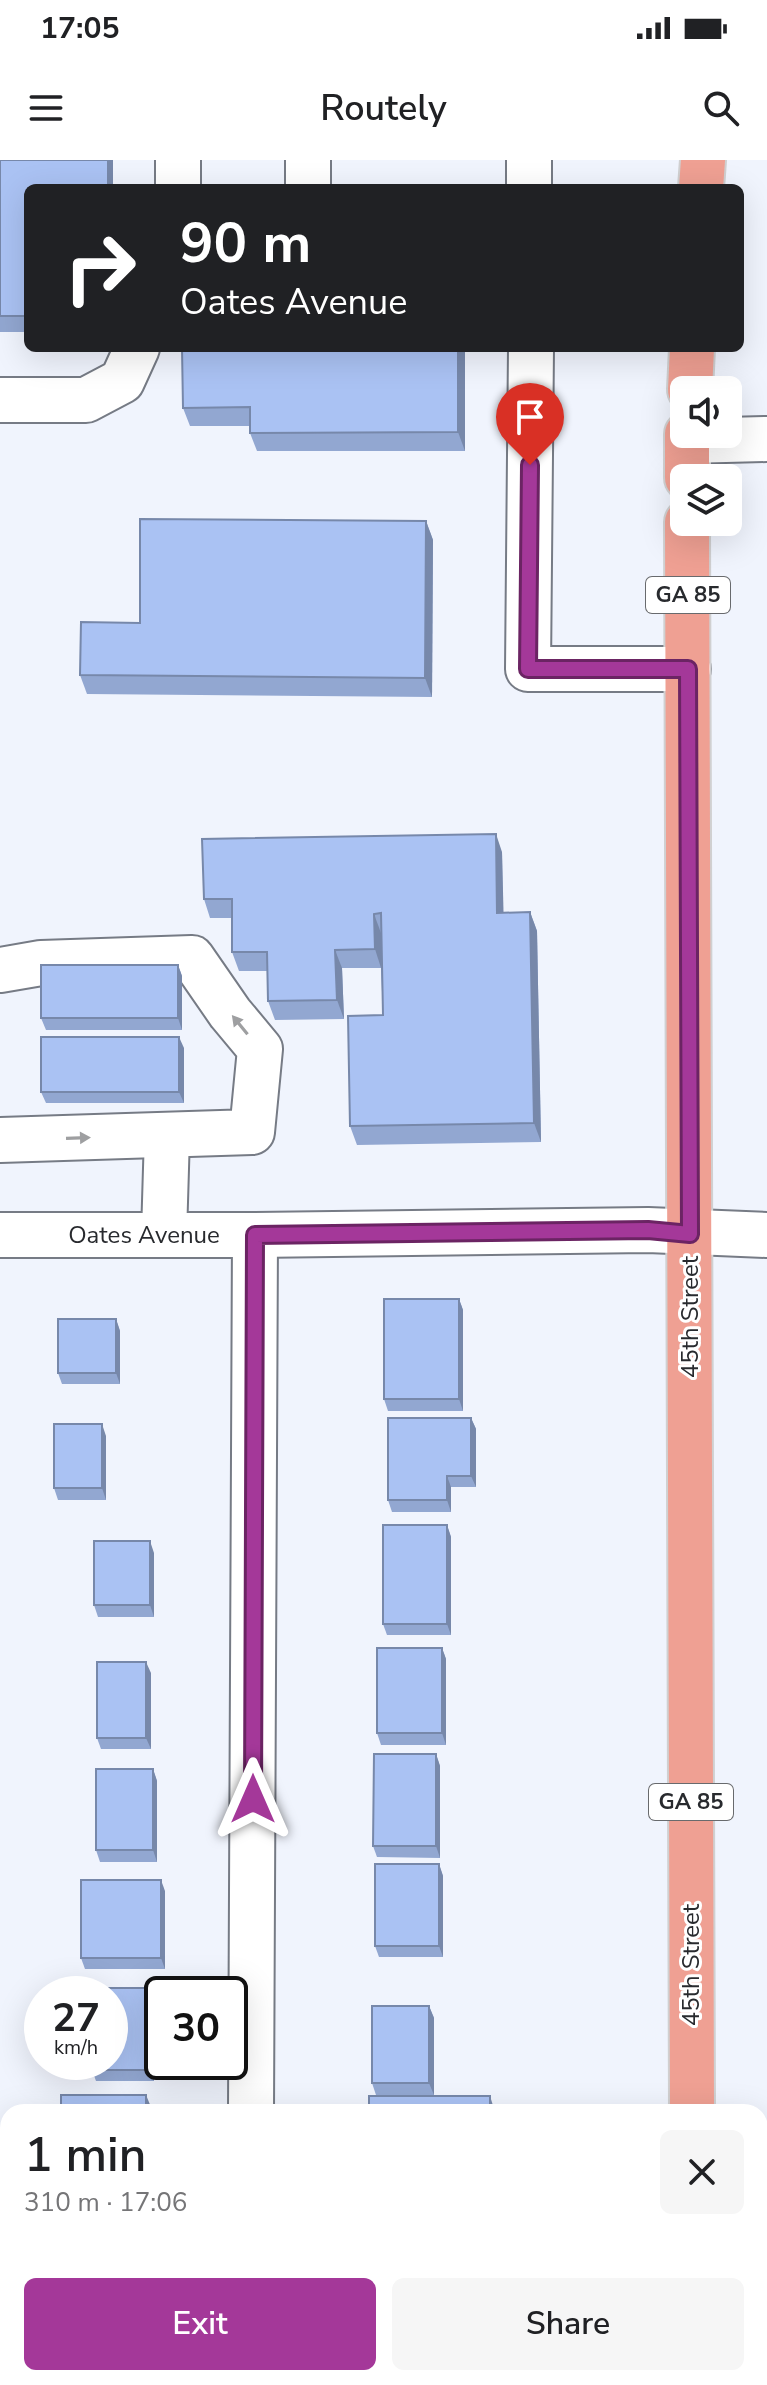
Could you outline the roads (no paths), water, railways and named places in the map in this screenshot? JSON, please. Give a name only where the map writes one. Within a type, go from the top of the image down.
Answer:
[{"type":"main road","points":[[677,160],[678,184]]},
{"type":"main road","points":[[701,184],[703,160]]},
{"type":"main road","points":[[684,352],[687,376]]},
{"type":"main road","points":[[689,376],[692,352]]},
{"type":"main road","name":"45th Street","points":[[687,536],[692,2104]]},
{"type":"street","points":[[178,160],[178,184]]},
{"type":"street","points":[[308,160],[308,184]]},
{"type":"street","points":[[529,160],[529,184]]},
{"type":"street","points":[[0,400],[86,400],[122,381],[135,352]]},
{"type":"street","points":[[531,352],[528,669],[688,669]]},
{"type":"street","points":[[742,442],[767,439]]},
{"type":"street","points":[[0,970],[41,963],[192,958],[230,1013],[260,1049],[252,1132],[0,1140]]},
{"type":"street","points":[[164,1235],[167,1135]]},
{"type":"street","name":"Oates Avenue","points":[[0,1235],[648,1230],[767,1235]]},
{"type":"street","points":[[251,2104],[255,1235]]}]
